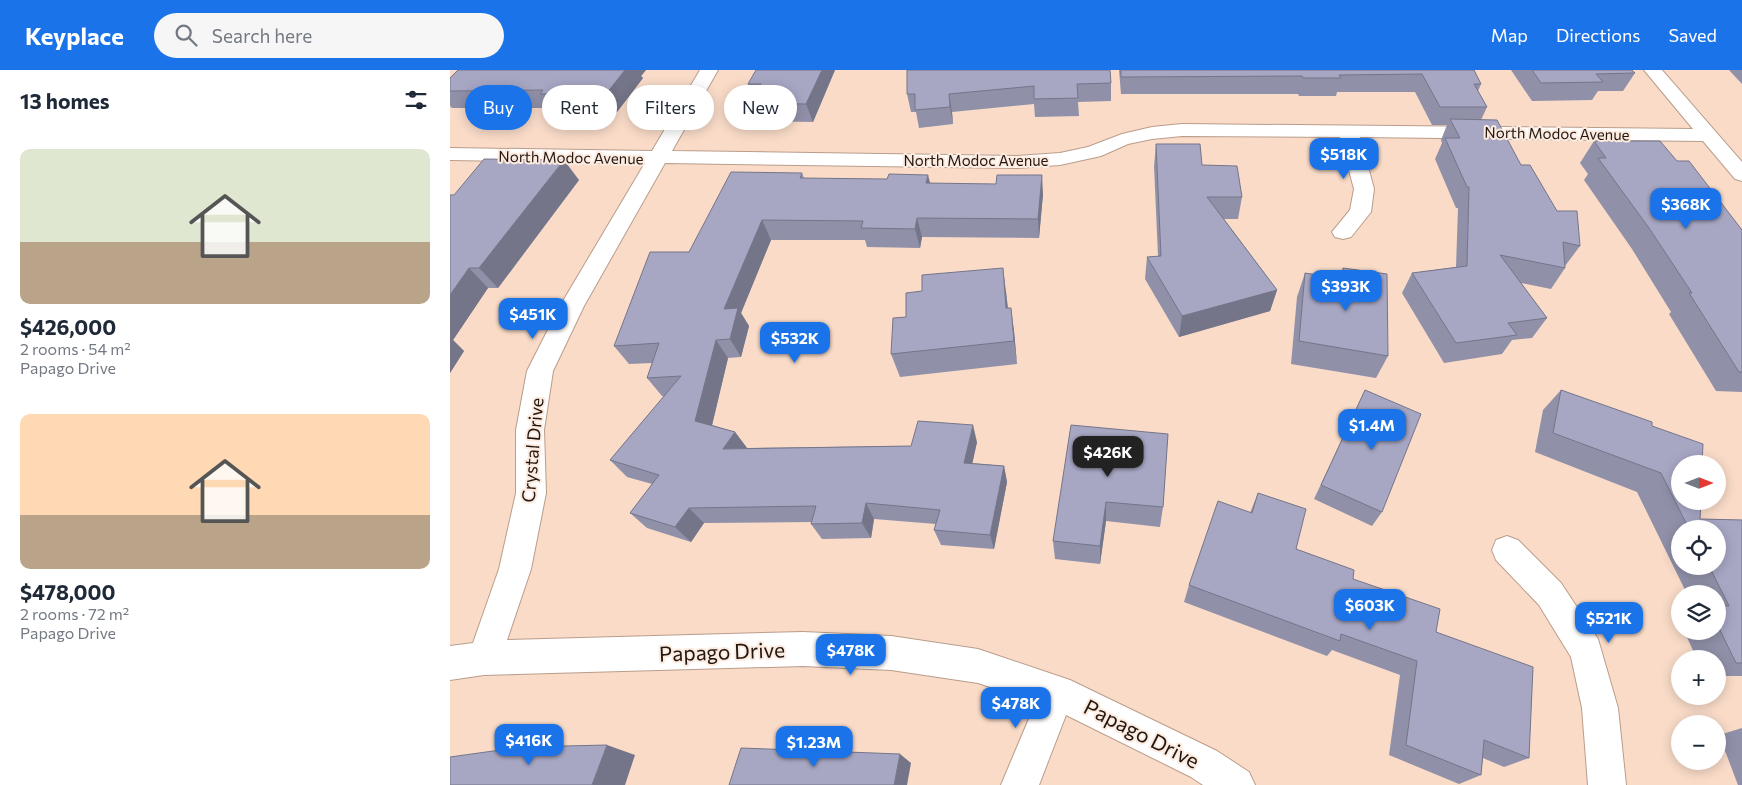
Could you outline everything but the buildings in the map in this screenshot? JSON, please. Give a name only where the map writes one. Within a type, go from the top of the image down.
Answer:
[{"type":"street","name":"Crystal Drive","points":[[484,658],[515,569],[530,493],[530,430],[540,371],[572,306],[656,158],[709,70]]},
{"type":"street","points":[[1652,70],[1742,175]]},
{"type":"street","name":"North Modoc Avenue","points":[[450,154],[1017,162],[1060,160],[1094,152],[1122,140],[1182,130],[1708,135]]},
{"type":"street","points":[[1344,232],[1360,212],[1364,189],[1348,131]]},
{"type":"street","points":[[1507,550],[1550,594],[1586,651],[1600,708],[1607,785]]},
{"type":"street","name":"Papago Drive","points":[[450,663],[484,658],[803,649],[891,653],[978,666],[1058,692],[1204,764],[1236,785]]},
{"type":"street","points":[[1020,785],[1058,692]]}]
